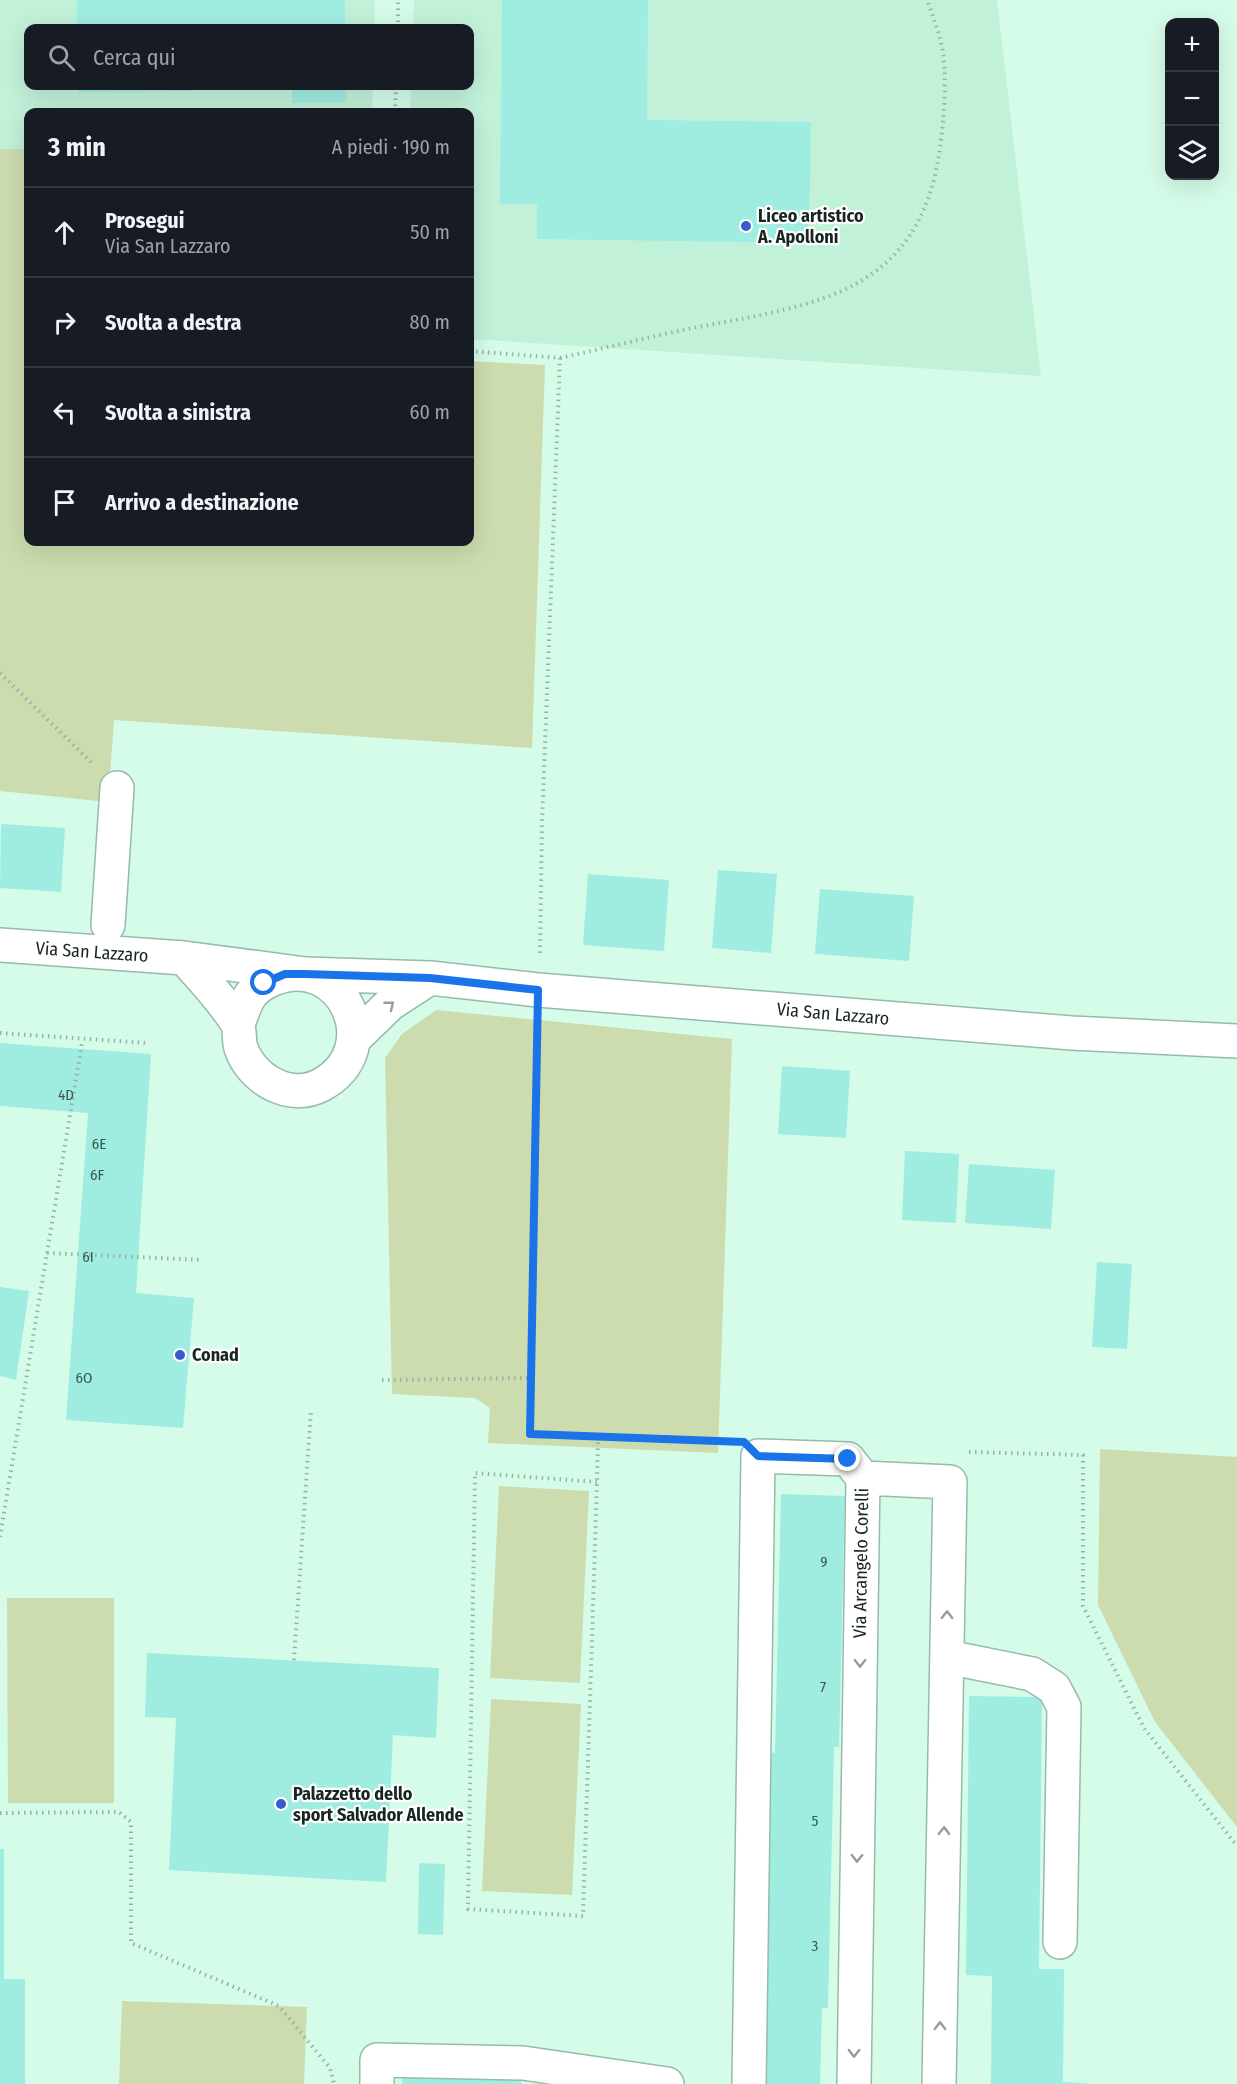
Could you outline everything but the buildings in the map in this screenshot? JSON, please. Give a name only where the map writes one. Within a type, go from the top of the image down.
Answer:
[{"type":"street","points":[[108,925],[117,788]]},
{"type":"street","name":"Via San Lazzaro","points":[[0,945],[184,958],[305,974],[329,984],[344,998],[353,1018],[355,1038]]},
{"type":"street","points":[[184,958],[238,1024],[239,1045],[255,1074],[272,1085],[300,1090],[320,1086],[338,1073],[350,1057],[355,1038],[390,1004],[430,978]]},
{"type":"street","name":"Via San Lazzaro","points":[[238,1024],[249,997],[264,983],[285,974],[305,974],[430,978],[538,990],[1072,1033],[1237,1041]]},
{"type":"street","points":[[748,2084],[758,1456],[848,1459],[863,1478]]},
{"type":"street","name":"Via Arcangelo Corelli","points":[[854,2084],[863,1478],[950,1482]]},
{"type":"street","points":[[939,2084],[950,1482]]},
{"type":"street","points":[[947,1657],[1032,1674],[1054,1688],[1064,1707],[1060,1942]]},
{"type":"street","points":[[377,2084],[377,2060],[523,2063],[667,2084]]},
{"type":"path","points":[[398,0],[398,24]]},
{"type":"path","points":[[474,351],[560,358],[777,313],[829,298],[882,268],[917,226],[937,172],[944,122],[942,45],[927,0]]},
{"type":"path","points":[[395,108],[396,90]]},
{"type":"path","points":[[540,956],[542,822],[560,358]]},
{"type":"path","points":[[0,673],[117,788]]},
{"type":"path","points":[[538,990],[530,1434],[744,1442],[758,1456]]},
{"type":"path","points":[[0,1033],[147,1043]]},
{"type":"path","points":[[0,1537],[82,1043]]},
{"type":"path","points":[[47,1253],[203,1260]]},
{"type":"path","points":[[382,1380],[531,1378]]},
{"type":"path","points":[[294,1660],[311,1410]]},
{"type":"path","points":[[597,1482],[475,1473],[468,1909],[583,1916],[597,1482],[598,1436]]},
{"type":"path","points":[[950,1482],[968,1452],[1083,1455],[1083,1606],[1144,1728],[1237,1846]]},
{"type":"path","points":[[0,1813],[119,1812],[131,1822],[131,1943],[279,2006],[330,2068],[334,2084]]},
{"type":"shaded area","points":[[0,0],[375,0],[374,24],[24,24],[24,90],[373,90],[372,108],[24,108],[24,149],[0,149]]},
{"type":"shaded area","name":"Liceo artistico A. Apolloni","points":[[414,0],[997,0],[1041,376],[474,339],[474,108],[410,108],[411,90],[474,90],[474,24],[413,24]]},
{"type":"shaded area","points":[[0,149],[24,149],[24,546],[474,546],[474,361],[545,365],[532,748],[114,720],[108,802],[0,791]]},
{"type":"shaded area","points":[[436,1010],[732,1039],[718,1453],[488,1443],[490,1408],[475,1398],[392,1394],[385,1058],[402,1034]]},
{"type":"shaded area","points":[[1100,1449],[1237,1457],[1237,1827],[1155,1722],[1098,1605]]},
{"type":"shaded area","points":[[499,1486],[589,1491],[580,1683],[490,1678]]},
{"type":"shaded area","points":[[7,1598],[114,1598],[114,1803],[8,1803]]},
{"type":"shaded area","points":[[491,1699],[581,1704],[572,1895],[482,1891]]},
{"type":"shaded area","points":[[122,2001],[307,2007],[304,2084],[119,2084]]},
{"type":"place","name":"Liceo artistico A. Apolloni","points":[[746,226]]},
{"type":"place","name":"Conad","points":[[180,1355]]},
{"type":"place","name":"Palazzetto dello sport Salvador Allende","points":[[281,1804]]},
{"type":"route","points":[[264,983],[285,974],[305,974],[430,978],[538,990],[530,1434],[744,1442],[758,1456],[848,1459]]}]
